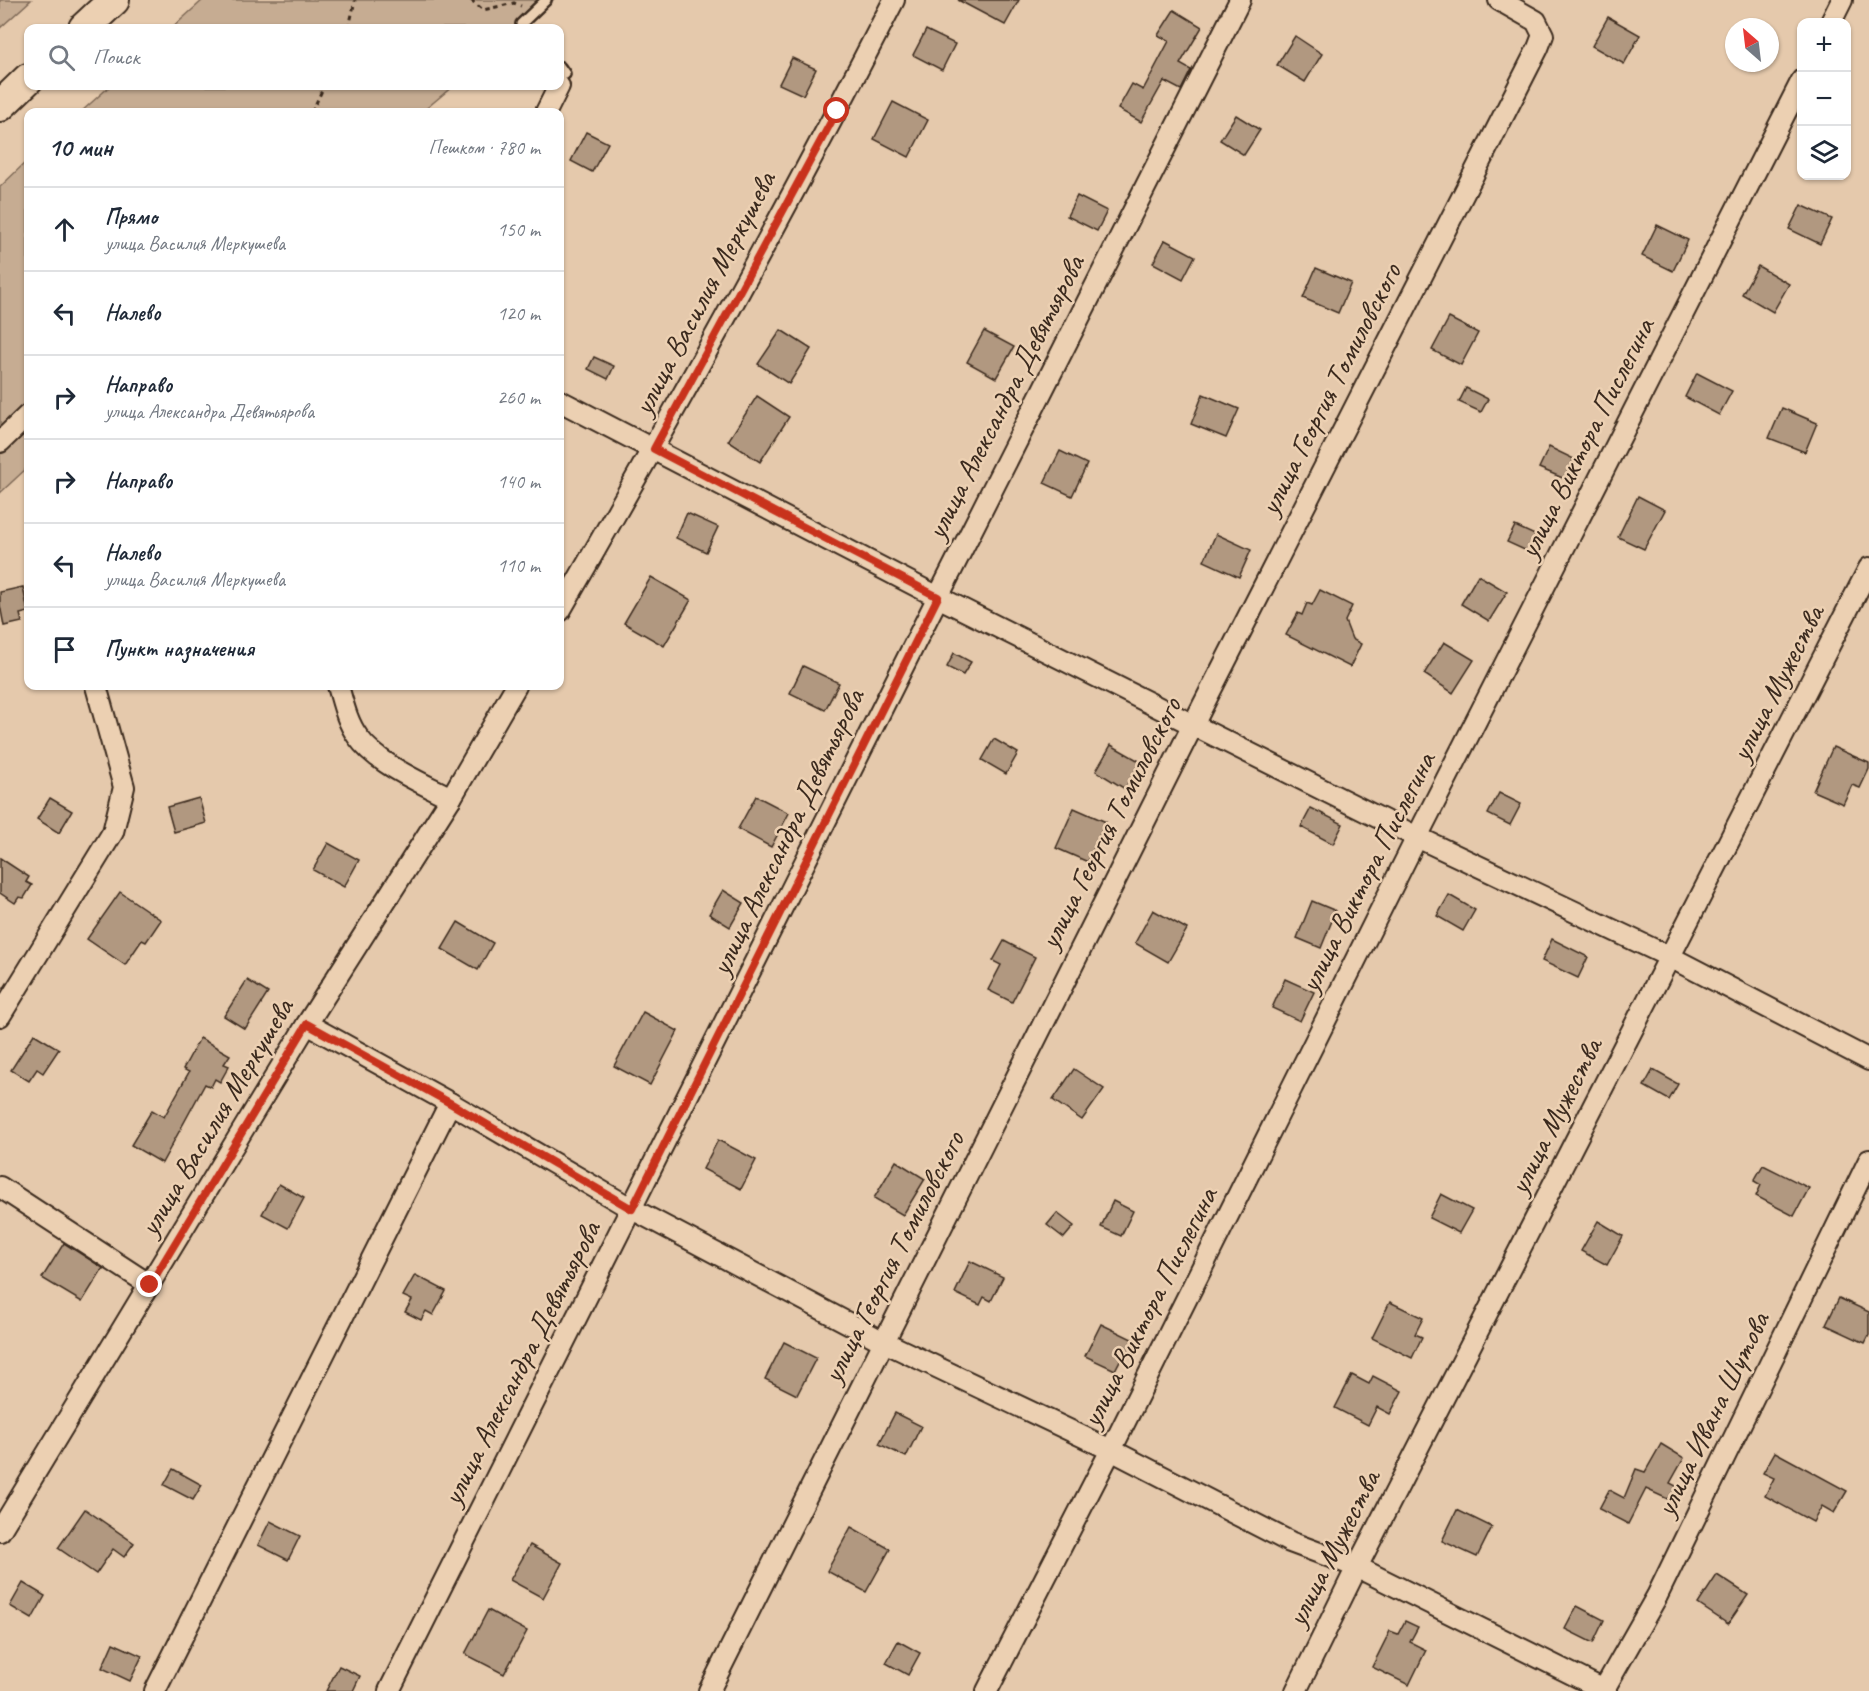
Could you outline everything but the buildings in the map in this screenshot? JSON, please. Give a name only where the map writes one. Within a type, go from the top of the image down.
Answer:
[{"type":"main road","points":[[88,24],[114,0]]},
{"type":"main road","points":[[0,106],[24,83]]},
{"type":"street","name":"улица Василия Меркушева","points":[[564,604],[654,449],[837,111],[894,0]]},
{"type":"street","name":"улица Александра Девятьярова","points":[[389,1691],[1240,0]]},
{"type":"street","name":"улица Георгия Томиловского","points":[[709,1691],[1193,725],[1538,48],[1543,34],[1536,21],[1499,0]]},
{"type":"street","points":[[1833,18],[1842,0]]},
{"type":"street","points":[[548,108],[556,90]]},
{"type":"street","name":"улица Виктора Пислегина","points":[[987,1691],[1111,1450],[1417,837],[1797,91]]},
{"type":"street","points":[[564,403],[938,597],[1417,837],[1670,957],[1869,1060]]},
{"type":"street","points":[[0,442],[24,419]]},
{"type":"street","name":"улица Мужества","points":[[1296,1691],[1357,1567],[1869,568]]},
{"type":"street","points":[[0,1016],[113,832],[124,787],[97,690]]},
{"type":"street","points":[[339,690],[346,716],[358,739],[380,759],[451,798]]},
{"type":"street","name":"улица Василия Меркушева","points":[[0,1531],[307,1024],[451,798],[514,690]]},
{"type":"street","points":[[307,1024],[450,1103],[632,1209],[884,1342],[1111,1450],[1290,1542],[1357,1567],[1604,1691]]},
{"type":"street","points":[[155,1691],[450,1103]]},
{"type":"street","name":"улица Ивана Шутова","points":[[1604,1691],[1657,1596],[1869,1160]]},
{"type":"street","points":[[0,1187],[150,1285]]},
{"type":"lane","points":[[521,24],[546,0]]},
{"type":"path","points":[[350,24],[355,0]]},
{"type":"path","points":[[471,0],[483,10],[514,3],[534,12]]},
{"type":"path","points":[[314,108],[322,90]]},
{"type":"shaded area","points":[[0,0],[31,0],[0,28]]},
{"type":"shaded area","points":[[203,0],[553,0],[524,24],[176,24]]},
{"type":"shaded area","points":[[106,90],[448,90],[427,108],[85,108]]},
{"type":"shaded area","points":[[24,164],[24,471],[0,493],[0,187]]},
{"type":"route","points":[[150,1285],[307,1024],[450,1103],[632,1209],[938,597],[654,449],[837,111]]}]
